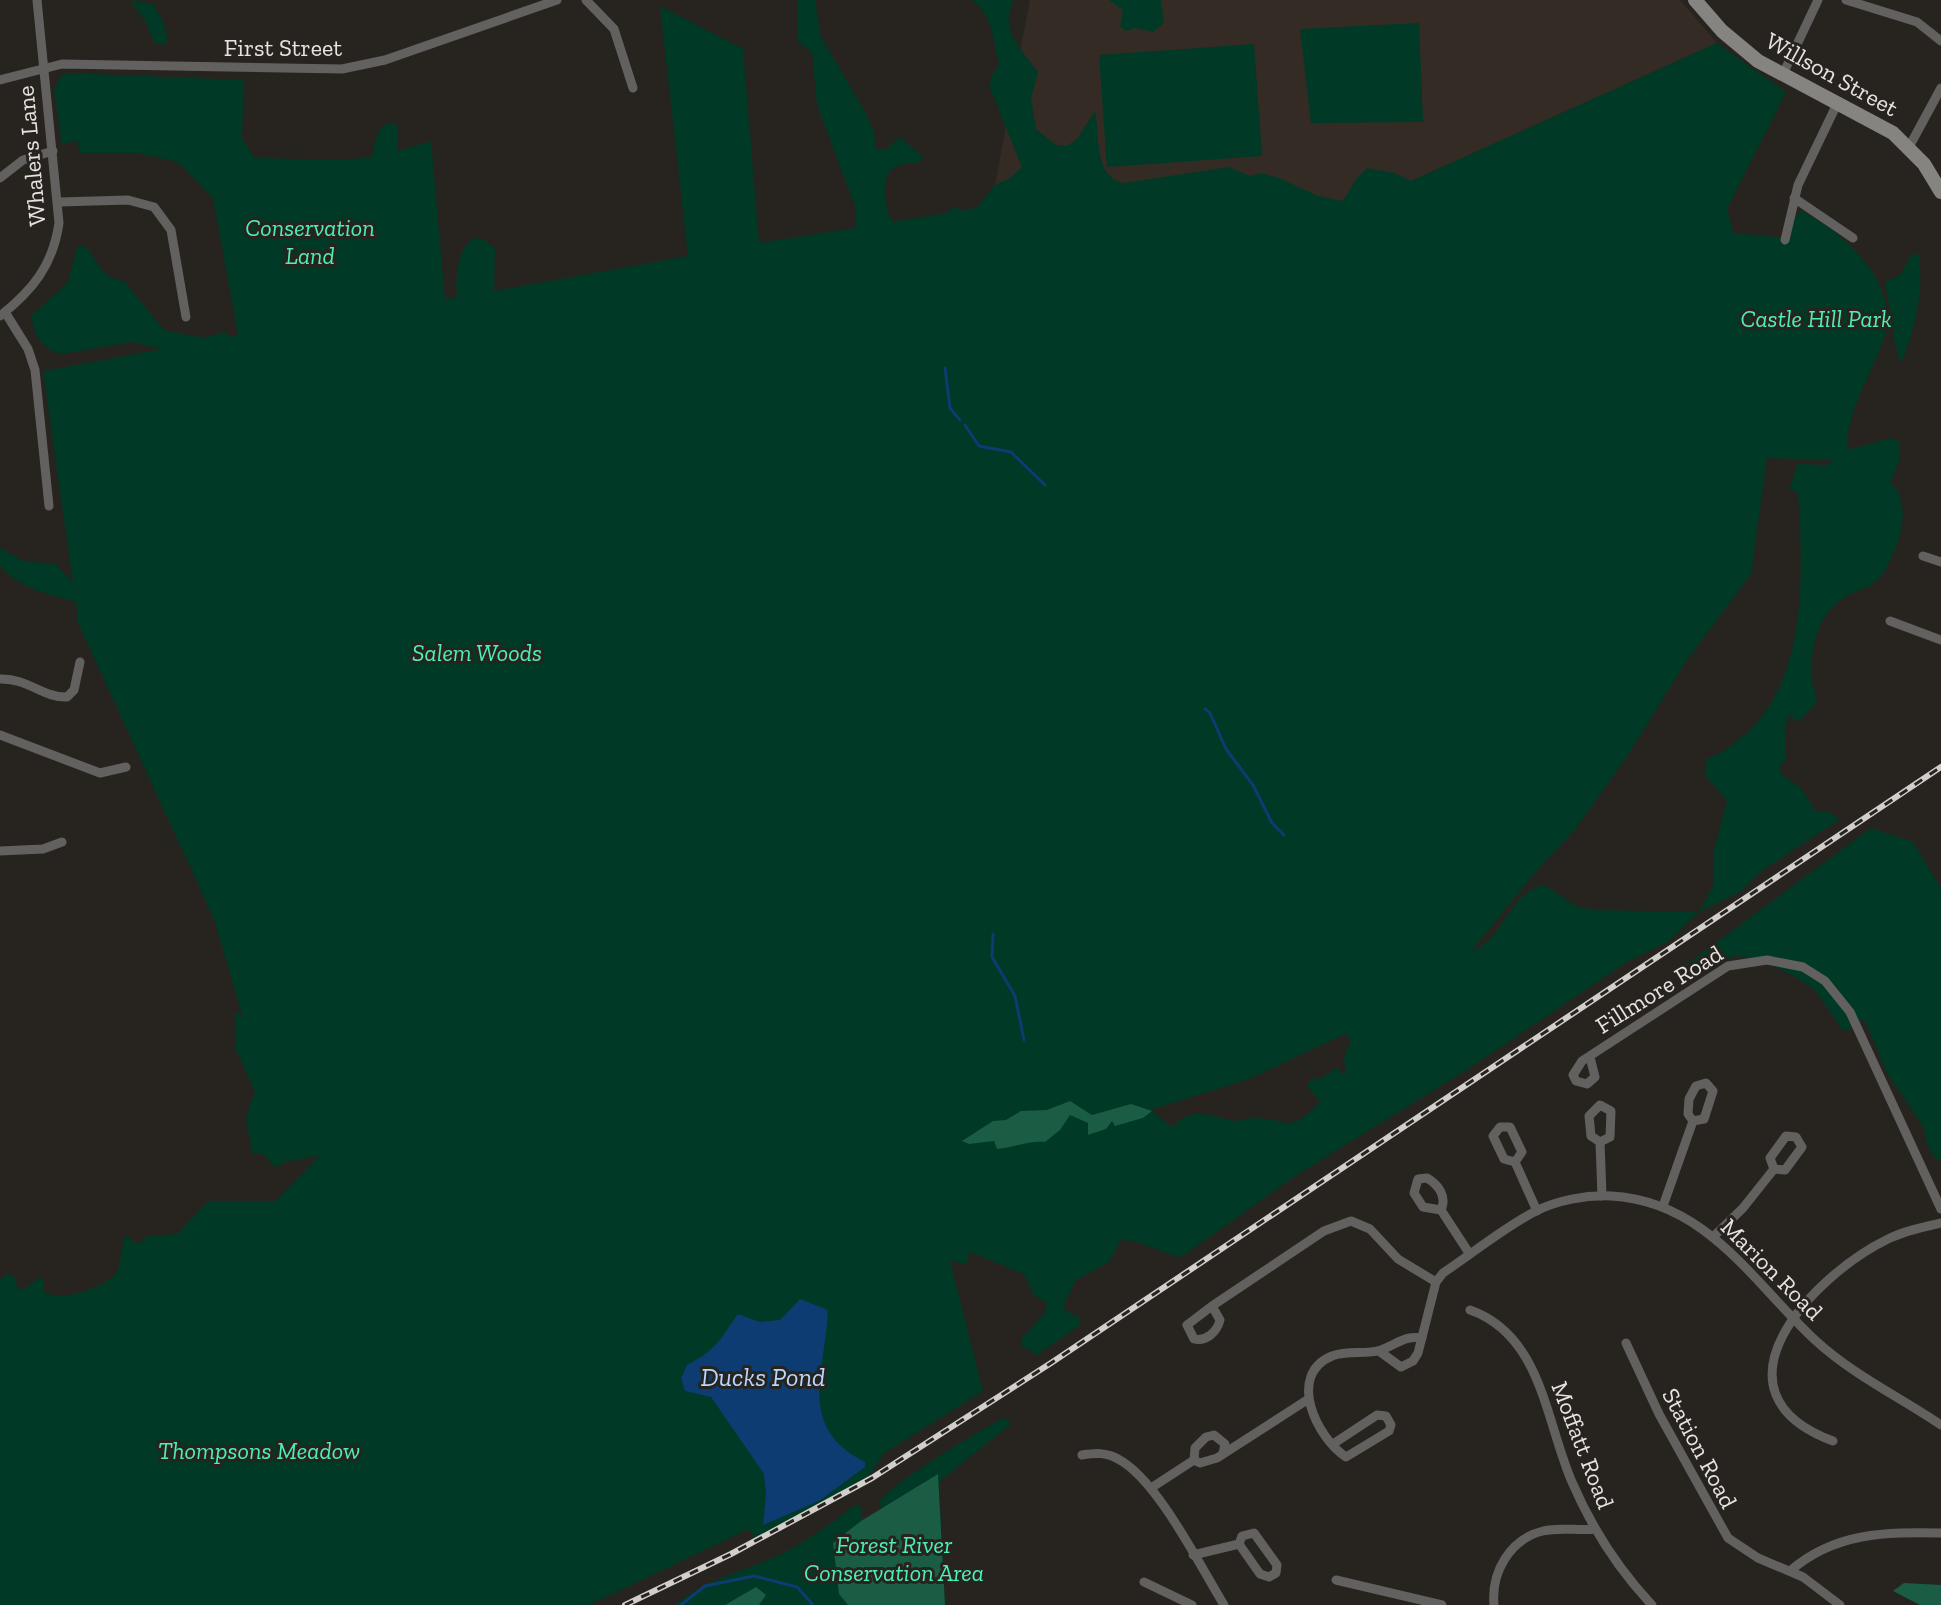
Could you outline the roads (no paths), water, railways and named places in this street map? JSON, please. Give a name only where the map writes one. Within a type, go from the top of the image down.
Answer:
[{"type":"street","name":"Whalers Lane","points":[[2,314],[29,292],[46,268],[57,239],[59,202],[37,0]]},
{"type":"street","name":"First Street","points":[[0,80],[71,63],[342,69],[385,60],[557,0]]},
{"type":"street","points":[[586,0],[614,29],[633,88]]},
{"type":"street","name":"Willson Street","points":[[1695,0],[1733,42],[1782,76],[1884,127],[1909,147],[1941,192]]},
{"type":"street","points":[[1782,76],[1818,0]]},
{"type":"street","points":[[1846,0],[1917,22],[1941,41]]},
{"type":"street","points":[[1909,147],[1941,88]]},
{"type":"street","points":[[1785,240],[1794,198],[1837,104]]},
{"type":"street","points":[[0,178],[23,160],[53,151]]},
{"type":"street","points":[[1794,198],[1853,238]]},
{"type":"street","points":[[59,202],[128,200],[154,207],[171,230],[186,317]]},
{"type":"street","points":[[2,314],[28,349],[35,370],[49,506]]},
{"type":"street","points":[[1923,556],[1941,562]]},
{"type":"street","points":[[1890,621],[1941,640]]},
{"type":"street","points":[[0,679],[26,681],[53,696],[67,697],[74,690],[80,662]]},
{"type":"street","points":[[0,735],[100,773],[126,767]]},
{"type":"street","points":[[0,851],[43,849],[62,842]]},
{"type":"street","name":"Fillmore Road","points":[[1590,1057],[1728,966],[1767,960],[1803,967],[1825,981],[1850,1012],[1941,1209]]},
{"type":"street","points":[[1663,1206],[1693,1121]]},
{"type":"street","points":[[1600,1142],[1602,1196]]},
{"type":"street","points":[[1515,1162],[1537,1211]]},
{"type":"street","points":[[1714,1236],[1749,1202],[1774,1169]]},
{"type":"street","name":"Marion Road","points":[[1436,1282],[1469,1253],[1537,1211],[1566,1201],[1602,1196],[1663,1206],[1714,1236],[1843,1365],[1941,1425]]},
{"type":"street","points":[[1441,1210],[1469,1253]]},
{"type":"street","points":[[1212,1306],[1324,1231],[1351,1221],[1370,1229],[1398,1259],[1436,1282],[1418,1353],[1407,1365],[1390,1362],[1379,1351]]},
{"type":"street","points":[[1833,1441],[1816,1435],[1786,1413],[1773,1390],[1775,1354],[1793,1316],[1826,1282],[1888,1238],[1941,1223]]},
{"type":"street","name":"Moffatt Road","points":[[1470,1310],[1501,1327],[1524,1354],[1555,1426],[1560,1455],[1595,1529],[1652,1605]]},
{"type":"street","points":[[1333,1444],[1377,1415],[1390,1419],[1389,1431],[1354,1455],[1346,1457],[1333,1444],[1307,1400],[1308,1383],[1324,1361],[1339,1354],[1379,1351],[1410,1336],[1422,1338]]},
{"type":"street","name":"Station Road","points":[[1626,1343],[1659,1414],[1718,1525],[1741,1549],[1790,1571],[1840,1605]]},
{"type":"street","points":[[1151,1488],[1194,1460],[1207,1461],[1223,1454],[1307,1400]]},
{"type":"street","points":[[1194,1460],[1195,1448],[1206,1437],[1220,1439],[1225,1444],[1223,1454]]},
{"type":"street","points":[[1082,1455],[1096,1453],[1115,1457],[1151,1488],[1224,1605]]},
{"type":"street","points":[[1494,1605],[1498,1572],[1519,1542],[1553,1529],[1595,1529]]},
{"type":"street","points":[[1790,1571],[1814,1553],[1862,1535],[1941,1533]]},
{"type":"street","points":[[1257,1534],[1277,1565],[1276,1573],[1269,1577],[1260,1574],[1239,1544],[1242,1536],[1257,1534]]},
{"type":"street","points":[[1193,1555],[1239,1544]]},
{"type":"street","points":[[1336,1580],[1442,1605]]},
{"type":"street","points":[[1144,1582],[1192,1605]]},
{"type":"water","name":"Ducks Pond","points":[[800,1299],[828,1310],[820,1375],[822,1414],[829,1432],[843,1448],[865,1462],[865,1467],[819,1501],[763,1525],[766,1495],[764,1474],[711,1397],[685,1391],[681,1378],[687,1365],[711,1349],[738,1314],[760,1322],[780,1320]]},
{"type":"waterway","points":[[945,368],[950,408],[960,420]]},
{"type":"waterway","points":[[965,425],[979,446],[1011,452],[1045,485]]},
{"type":"waterway","points":[[1205,709],[1210,713],[1226,749],[1253,785],[1272,823],[1284,835]]},
{"type":"waterway","points":[[993,934],[992,957],[1015,996],[1024,1040]]},
{"type":"waterway","points":[[681,1605],[705,1586],[754,1576],[797,1587],[813,1605]]},
{"type":"railway","points":[[625,1605],[731,1554],[872,1478],[1051,1363],[1941,767]]},
{"type":"park label","name":"Conservation Land","points":[[310,241]]},
{"type":"park label","name":"Castle Hill Park","points":[[1816,318]]},
{"type":"park label","name":"Salem Woods","points":[[477,652]]},
{"type":"park label","name":"Thompsons Meadow","points":[[259,1450]]},
{"type":"park label","name":"Forest River Conservation Area","points":[[894,1558]]}]
